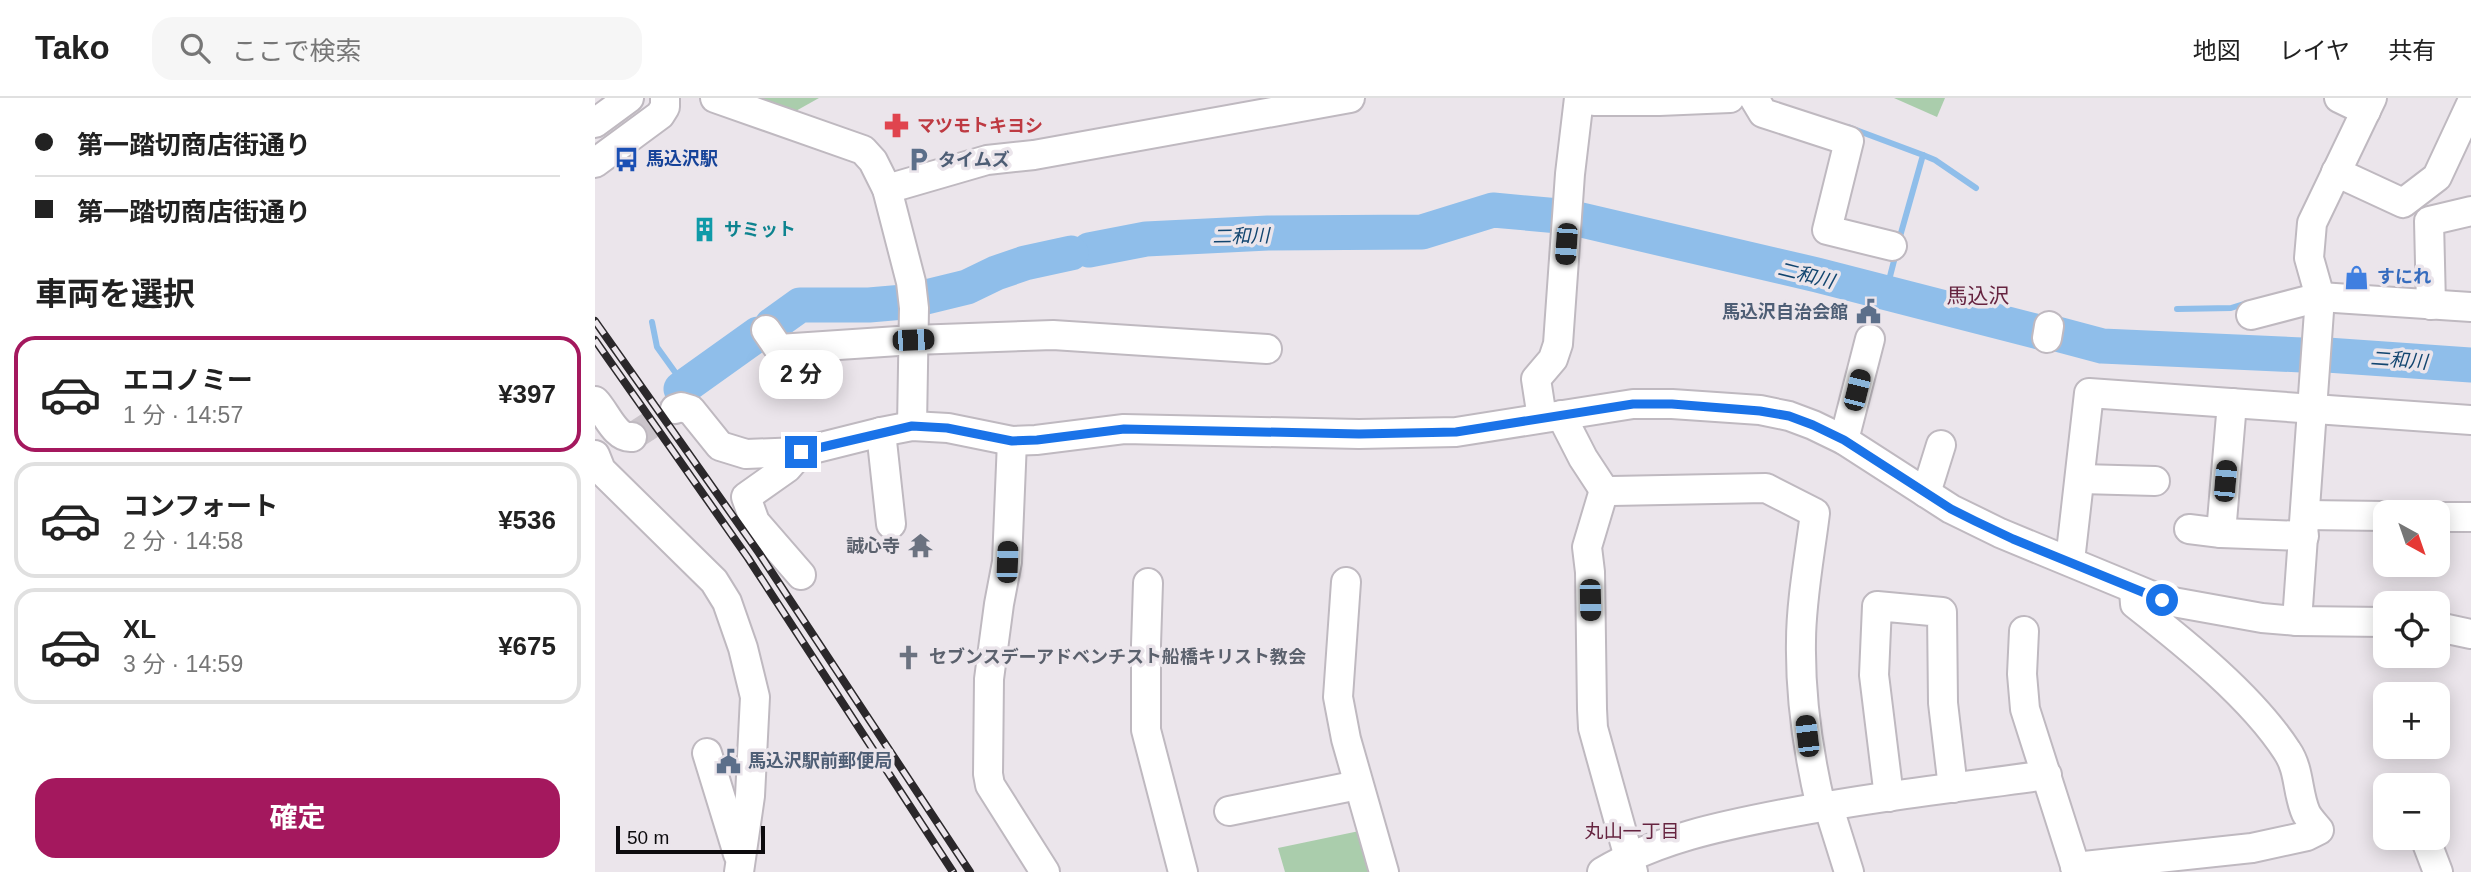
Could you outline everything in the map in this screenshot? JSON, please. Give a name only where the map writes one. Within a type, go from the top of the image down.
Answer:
[{"type":"street","points":[[595,122],[629,98]]},
{"type":"street","points":[[595,163],[660,115],[665,107],[665,98]]},
{"type":"street","points":[[715,98],[863,150],[873,161],[887,189],[912,295],[912,426]]},
{"type":"street","points":[[887,189],[987,160],[1034,156],[1350,98]]},
{"type":"street","points":[[1730,98],[1659,101],[1594,101],[1581,98],[1573,136],[1558,344],[1553,359],[1536,379],[1552,416],[1604,490],[1766,488],[1815,513],[1801,639],[1804,714],[1810,758],[1824,806],[1849,872]]},
{"type":"street","points":[[1753,98],[1763,113],[1849,141],[1828,230],[1892,246]]},
{"type":"street","points":[[2297,621],[2320,297],[2309,258],[2312,223],[2369,104],[2339,98]]},
{"type":"street","points":[[2336,172],[2403,203],[2437,177],[2471,104]]},
{"type":"street","points":[[2431,305],[2429,221],[2471,211]]},
{"type":"street","points":[[2251,315],[2320,297],[2471,307]]},
{"type":"street","points":[[766,330],[779,349],[913,340],[1080,335],[1267,349]]},
{"type":"street","points":[[1844,440],[1870,339]]},
{"type":"street","points":[[2070,561],[2089,393],[2471,420]]},
{"type":"street","points":[[595,401],[619,434],[632,437]]},
{"type":"street","points":[[2221,533],[2232,403]]},
{"type":"street","points":[[675,409],[691,410],[720,446],[746,454],[801,452],[912,426],[947,428],[1012,441],[1124,429],[1359,434],[1456,432],[1633,404],[1672,404],[1760,411],[1789,416],[1844,440],[1951,509],[2000,533],[2162,600],[2199,609],[2297,621],[2373,622]]},
{"type":"street","points":[[881,432],[891,524]]},
{"type":"street","points":[[1012,441],[1007,562],[989,679],[988,774],[990,785],[1045,872]]},
{"type":"street","points":[[1926,493],[1941,445]]},
{"type":"street","points":[[801,452],[787,468],[746,497],[755,522],[801,575]]},
{"type":"street","points":[[597,466],[714,581],[727,602],[743,648],[755,697],[750,796],[741,869]]},
{"type":"street","points":[[2081,479],[2155,481]]},
{"type":"street","points":[[1604,490],[1587,547],[1590,572],[1591,709],[1593,729],[1631,864]]},
{"type":"street","points":[[2189,529],[2221,533],[2373,517]]},
{"type":"street","points":[[2450,517],[2471,517]]},
{"type":"street","points":[[1346,582],[1338,697],[1358,785],[1384,872]]},
{"type":"street","points":[[1148,583],[1146,730],[1183,872]]},
{"type":"street","points":[[2024,631],[2025,709],[2076,870],[2252,848],[2319,831],[2307,815],[2297,771],[2288,752],[2266,723],[2208,665],[2135,604],[2134,590]]},
{"type":"street","points":[[1889,797],[1874,675],[1877,606],[1941,612],[1943,703],[1953,788]]},
{"type":"street","points":[[2450,630],[2471,634]]},
{"type":"street","points":[[707,753],[741,869]]},
{"type":"street","points":[[1602,872],[1631,864],[1725,825],[1824,806],[2047,775]]},
{"type":"street","points":[[1229,811],[1358,785]]},
{"type":"street","points":[[2430,850],[2438,872]]},
{"type":"green space","points":[[759,98],[819,98],[794,112]]},
{"type":"green space","points":[[1894,98],[1945,98],[1937,117]]},
{"type":"green space","points":[[1364,830],[1377,872],[1285,872],[1278,848]]},
{"type":"waterway","points":[[1848,127],[1923,155],[1899,240]]},
{"type":"waterway","points":[[1923,155],[1976,188]]},
{"type":"waterway","name":"二和川","points":[[1089,250],[1146,239],[1268,233],[1422,232],[1493,210],[1559,216]]},
{"type":"waterway","name":"二和川","points":[[1573,218],[1817,275],[2039,332]]},
{"type":"waterway","name":"二和川","points":[[926,297],[967,287],[1025,263],[1071,253]]},
{"type":"waterway","points":[[1886,292],[1896,253]]},
{"type":"waterway","name":"二和川","points":[[772,325],[800,305],[904,302]]},
{"type":"waterway","points":[[2177,309],[2231,308],[2247,303]]},
{"type":"waterway","points":[[652,322],[657,347],[685,386]]},
{"type":"waterway","name":"二和川","points":[[681,389],[758,334]]},
{"type":"waterway","name":"二和川","points":[[2057,334],[2102,346],[2302,355]]},
{"type":"waterway","name":"二和川","points":[[2327,355],[2471,365]]},
{"type":"tunnel","points":[[632,437],[675,409]]},
{"type":"railway","points":[[595,321],[759,553],[970,872]]},
{"type":"railway","points":[[595,340],[748,558],[953,872]]},
{"type":"place","name":"マツモトキヨシ","points":[[897,126]]},
{"type":"place","name":"馬込沢駅","points":[[626,159]]},
{"type":"place","name":"タイムズ","points":[[918,160]]},
{"type":"place","name":"サミット","points":[[704,230]]},
{"type":"place","name":"すにれ","points":[[2357,277]]},
{"type":"place","name":"馬込沢自治会館","points":[[1868,312]]},
{"type":"place","name":"誠心寺","points":[[920,546]]},
{"type":"place","name":"セブンスデーアドベンチスト船橋キリスト教会","points":[[909,657]]},
{"type":"place","name":"馬込沢駅前郵便局","points":[[728,761]]},
{"type":"district","name":"馬込沢","points":[[1978,295]]},
{"type":"district","name":"丸山一丁目","points":[[1632,831]]},
{"type":"route","points":[[801,452],[912,426],[947,428],[1012,441],[1124,429],[1359,434],[1456,432],[1633,404],[1672,404],[1760,411],[1789,416],[1813,425],[1844,440],[1951,509],[2013,539],[2162,600]]}]
